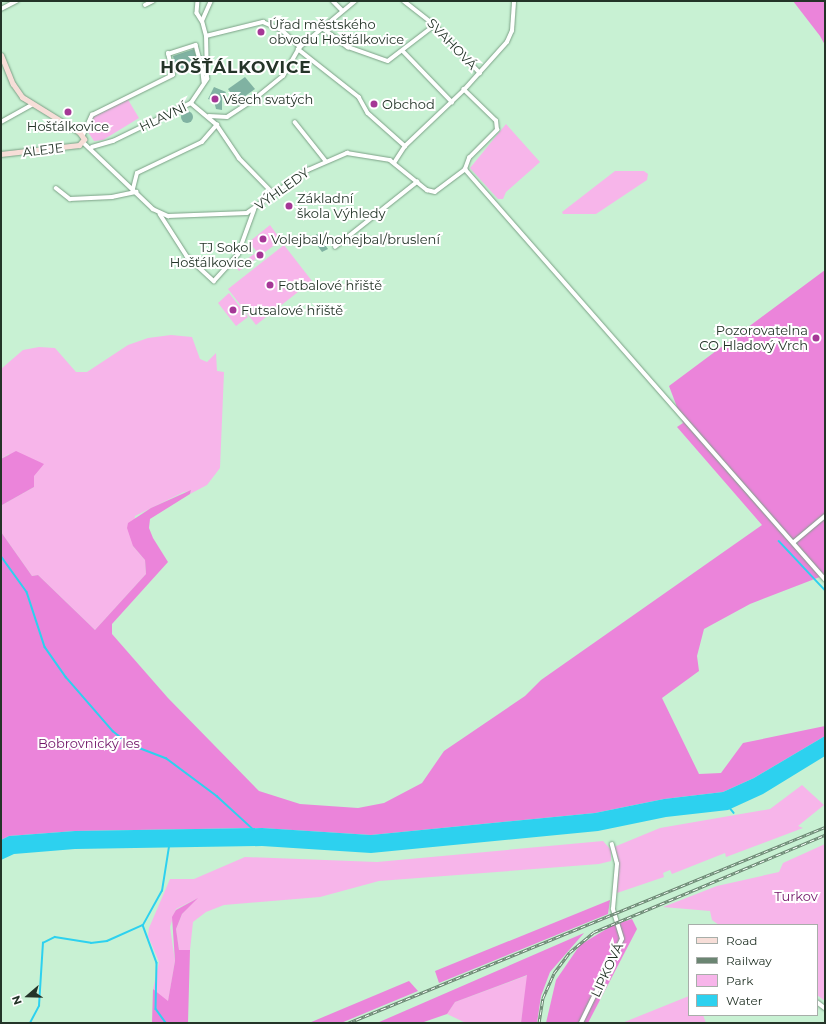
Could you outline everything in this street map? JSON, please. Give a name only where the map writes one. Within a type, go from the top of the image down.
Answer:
[{"type":"street","points":[[1,9],[17,1]]},
{"type":"street","points":[[145,5],[153,1]]},
{"type":"street","points":[[191,103],[207,79],[206,36],[202,21],[197,12],[198,1]]},
{"type":"street","points":[[202,21],[211,1]]},
{"type":"street","points":[[333,1],[342,10]]},
{"type":"street","points":[[209,116],[228,117],[252,101],[282,76],[299,48],[354,1]]},
{"type":"street","name":"SVAHOVÁ","points":[[404,1],[435,25],[480,73]]},
{"type":"street","points":[[394,163],[405,146],[464,90],[507,42],[512,31],[514,1]]},
{"type":"street","points":[[206,36],[249,23],[262,22],[282,30],[299,48],[359,96],[368,113],[405,146]]},
{"type":"street","points":[[321,28],[348,47],[385,60],[403,51],[435,25]]},
{"type":"street","points":[[199,56],[196,45],[168,54],[173,75],[127,96],[90,116],[83,135],[83,142],[92,147],[102,162],[160,214],[187,256],[214,281],[238,254],[254,210]]},
{"type":"street","points":[[403,51],[452,102]]},
{"type":"street","points":[[1,55],[15,89],[32,105],[83,135]]},
{"type":"street","points":[[202,65],[203,85]]},
{"type":"street","points":[[464,90],[498,125],[469,158],[465,169],[825,579]]},
{"type":"street","name":"HLAVNÍ","points":[[92,147],[113,141],[191,103],[209,116],[218,125],[239,158],[274,194]]},
{"type":"street","points":[[1,122],[32,105]]},
{"type":"street","points":[[294,122],[326,161]]},
{"type":"street","points":[[135,191],[137,173],[202,142],[218,125]]},
{"type":"street","name":"ALEJE","points":[[1,154],[78,146],[83,142]]},
{"type":"street","name":"VÝHLEDY","points":[[160,214],[231,215],[254,210],[274,194],[326,161],[355,152],[394,163],[430,192],[435,192],[465,169]]},
{"type":"street","points":[[335,246],[417,182]]},
{"type":"street","points":[[56,188],[70,199],[112,197],[135,191]]},
{"type":"street","points":[[794,542],[825,516]]},
{"type":"street","name":"LIPKOVÁ","points":[[581,1023],[622,939],[613,909],[617,864],[612,845]]},
{"type":"green space","points":[[793,1],[825,1],[825,45],[820,36]]},
{"type":"green space","points":[[127,98],[139,118],[103,140],[94,141],[88,132],[93,117]]},
{"type":"green space","points":[[506,124],[540,162],[506,192],[503,199],[498,199],[470,168]]},
{"type":"green space","points":[[615,171],[644,171],[648,174],[647,180],[596,214],[563,214],[562,212]]},
{"type":"green space","points":[[270,225],[278,236],[269,243],[280,235],[283,239],[239,271],[236,267],[257,252],[249,242]]},
{"type":"green space","name":"Fotbalové hřiště","points":[[284,245],[312,281],[256,325],[228,289]]},
{"type":"green space","name":"Bobrovnický les","points":[[825,270],[825,575],[750,604],[704,629],[697,656],[699,671],[662,698],[699,774],[721,773],[743,743],[825,726],[825,736],[754,778],[723,792],[664,799],[595,813],[371,835],[261,828],[75,831],[9,836],[1,840],[1,532],[32,576],[38,575],[95,630],[146,574],[145,560],[133,546],[127,528],[128,523],[151,508],[191,490],[190,494],[150,519],[149,528],[153,538],[168,562],[112,624],[112,634],[168,698],[259,791],[300,804],[358,808],[384,803],[422,783],[444,751],[525,696],[541,680],[762,525],[677,427],[683,423],[669,386]]},
{"type":"green space","name":"Futsalové hřiště","points":[[229,293],[248,317],[236,326],[218,303]]},
{"type":"green space","points":[[171,335],[192,337],[200,359],[207,362],[216,353],[217,371],[224,372],[220,468],[207,485],[190,494],[191,491],[184,492],[135,516],[133,546],[145,560],[146,574],[95,630],[38,575],[32,576],[1,532],[2,505],[34,487],[9,454],[1,459],[1,369],[23,350],[39,347],[55,348],[76,372],[87,372],[128,345],[148,338]]},
{"type":"green space","points":[[16,451],[44,464],[34,476],[34,487],[2,505],[1,512],[1,459]]},
{"type":"green space","points":[[802,785],[824,805],[798,826],[803,828],[726,857],[725,853],[672,874],[670,870],[663,873],[664,877],[617,893],[619,863],[614,847],[660,828],[770,809]]},
{"type":"green space","points":[[603,841],[611,850],[611,861],[599,864],[379,881],[320,897],[224,905],[206,912],[193,922],[190,950],[179,950],[176,929],[182,914],[196,899],[176,909],[170,927],[175,961],[168,1002],[153,989],[159,962],[148,936],[149,928],[170,879],[194,879],[245,857],[377,862]]},
{"type":"green space","name":"Turkov","points":[[825,844],[825,1001],[818,996],[818,924],[718,924],[712,920],[710,911],[663,907],[717,886],[779,872],[783,863]]},
{"type":"green space","points":[[198,898],[182,914],[176,929],[179,950],[190,950],[188,1023],[152,1023],[153,989],[168,1001],[175,961],[172,917],[176,910]]},
{"type":"green space","points":[[610,900],[608,914],[439,983],[435,971]]},
{"type":"green space","points":[[632,919],[637,929],[588,1023],[546,1023],[556,980],[580,945],[613,925]]},
{"type":"green space","points":[[584,933],[550,972],[541,996],[537,1023],[521,1023],[527,975],[455,1002],[447,1014],[421,1023],[377,1023]]},
{"type":"green space","points":[[528,975],[521,1023],[466,1023],[447,1014],[455,1002]]},
{"type":"green space","points":[[409,981],[418,991],[341,1023],[309,1023]]},
{"type":"green space","points":[[688,996],[688,1016],[703,1016],[706,1023],[622,1023]]},
{"type":"water","points":[[825,736],[825,756],[763,794],[728,810],[666,817],[598,831],[371,853],[262,846],[75,849],[14,854],[1,860],[1,840],[9,836],[75,831],[262,828],[371,835],[595,813],[664,799],[723,792],[754,778]]},
{"type":"building","points":[[194,49],[197,59],[202,55],[203,62],[177,74],[173,56]]},
{"type":"building","points":[[245,77],[255,89],[237,102],[228,89]]},
{"type":"building","name":"Všech svatých","points":[[214,87],[226,92],[222,99],[222,110],[216,109],[214,101],[208,99]]},
{"type":"building","points":[[185,111],[189,111],[193,117],[189,123],[185,123],[181,119],[181,115]]},
{"type":"building","points":[[317,234],[328,249],[322,252],[312,238]]},
{"type":"waterway","points":[[779,541],[825,590]]},
{"type":"waterway","points":[[1,556],[27,592],[45,647],[66,677],[113,731],[129,744],[166,758],[217,796],[253,829]]},
{"type":"waterway","points":[[730,808],[734,813]]},
{"type":"waterway","points":[[30,1023],[39,1006],[43,943],[55,937],[91,943],[107,941],[143,925],[162,891],[169,847]]},
{"type":"waterway","points":[[143,925],[157,963],[156,1009],[166,1023]]},
{"type":"tunnel","points":[[199,56],[202,65]]},
{"type":"railway","points":[[348,1023],[825,827]]},
{"type":"railway","points":[[539,1023],[543,998],[554,973],[570,952],[594,932],[825,835]]},
{"type":"place","name":"Úřad městského obvodu Hošťálkovice","points":[[261,32]]},
{"type":"place","name":"Všech svatých","points":[[215,99]]},
{"type":"place","name":"Obchod","points":[[374,104]]},
{"type":"place","name":"Hošťálkovice","points":[[68,112]]},
{"type":"place","name":"Základní škola Výhledy","points":[[289,206]]},
{"type":"place","name":"Volejbal/nohejbal/bruslení","points":[[263,239]]},
{"type":"place","name":"TJ Sokol Hošťálkovice","points":[[260,255]]},
{"type":"place","name":"Fotbalové hřiště","points":[[270,285]]},
{"type":"place","name":"Futsalové hřiště","points":[[233,310]]},
{"type":"place","name":"Pozorovatelna CO Hladový Vrch","points":[[816,338]]},
{"type":"district","name":"HOŠŤÁLKOVICE","points":[[236,68]]}]
